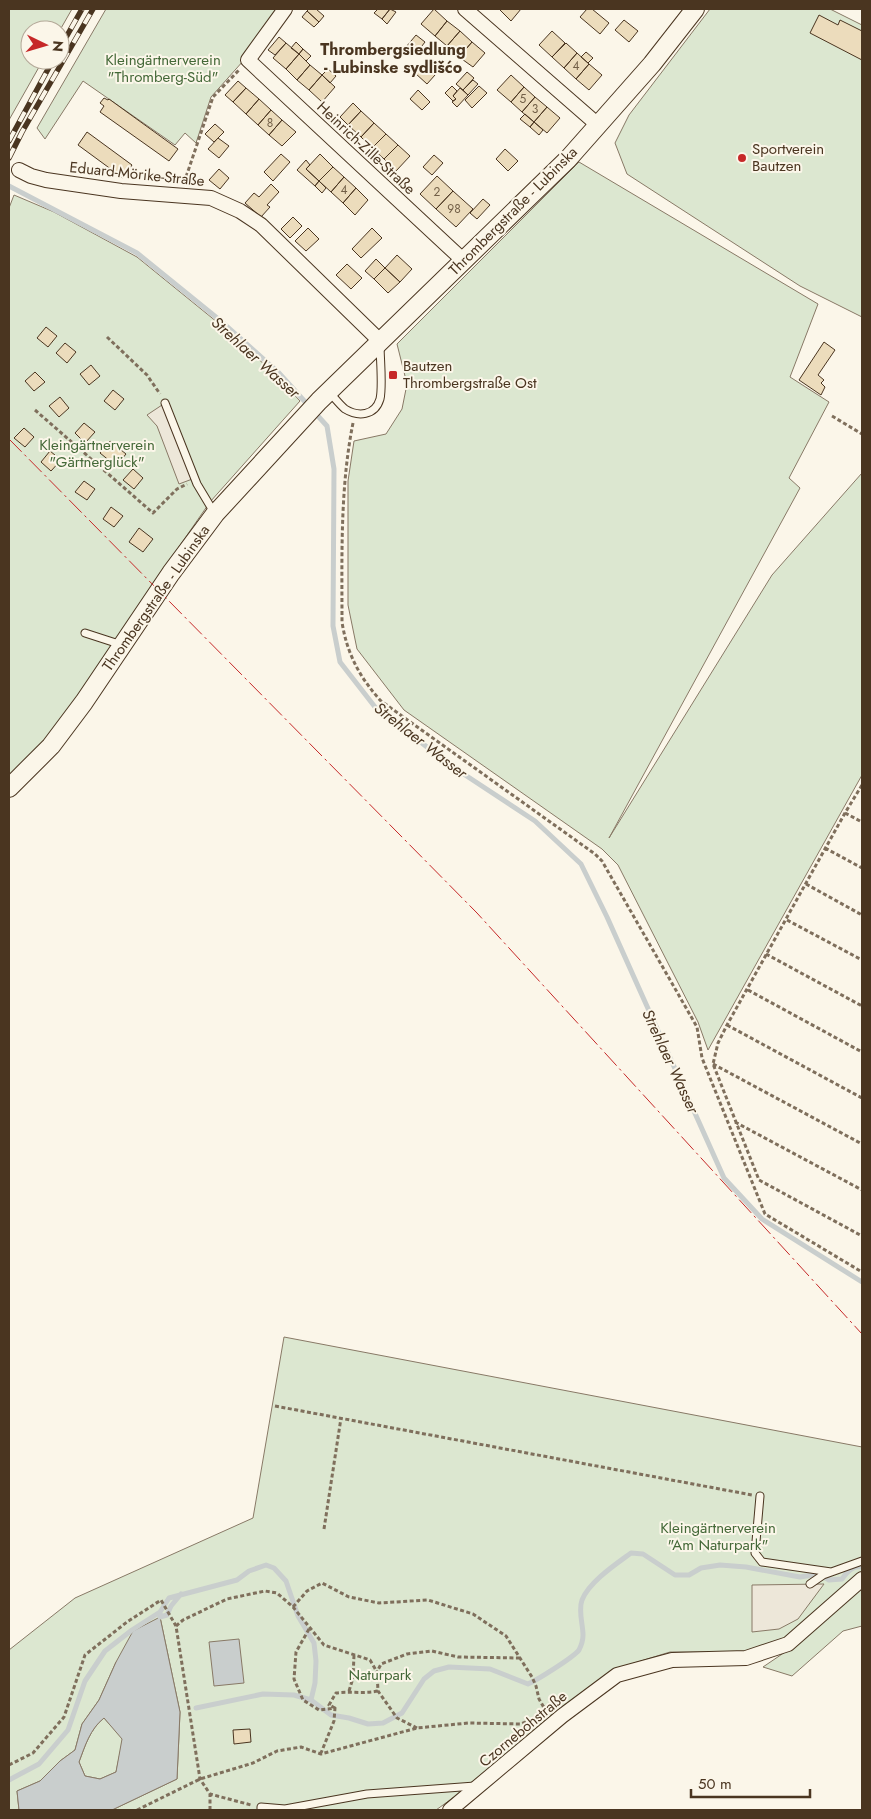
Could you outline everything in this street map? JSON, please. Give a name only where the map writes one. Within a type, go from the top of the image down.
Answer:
[{"type":"street","points":[[248,59],[285,9]]},
{"type":"street","points":[[464,9],[498,36],[598,125]]},
{"type":"street","name":"Thrombergstraße - Lubinska","points":[[9,788],[50,746],[84,702],[168,578],[215,514],[319,402],[568,159],[652,64],[695,9]]},
{"type":"street","name":"Heinrich-Zille-Straße","points":[[248,59],[464,261]]},
{"type":"street","name":"Eduard-Mörike-Straße","points":[[19,170],[46,180],[121,191],[179,194],[211,198],[240,211],[261,225],[380,341]]},
{"type":"street","name":"Czornebohstraße","points":[[450,1810],[562,1716],[617,1674],[672,1660],[746,1658],[788,1644],[862,1579]]},
{"type":"lane","points":[[319,402],[345,408],[355,413],[367,414],[373,411],[380,398],[380,341]]},
{"type":"lane","points":[[165,403],[197,484],[215,514]]},
{"type":"lane","points":[[85,633],[123,646]]},
{"type":"lane","points":[[760,1496],[755,1553],[762,1562],[831,1572]]},
{"type":"lane","points":[[810,1584],[831,1572],[862,1561]]},
{"type":"lane","points":[[261,1809],[285,1809],[367,1794],[480,1785]]},
{"type":"path","points":[[179,194],[213,97],[248,59]]},
{"type":"path","points":[[107,338],[147,375],[165,403]]},
{"type":"path","points":[[34,410],[153,513],[178,489],[189,483],[197,484]]},
{"type":"path","points":[[355,413],[346,457],[342,622],[344,638],[349,653],[362,679],[381,701],[595,854],[602,861],[697,1027],[702,1058],[765,1214],[862,1272]]},
{"type":"path","points":[[832,416],[862,434]]},
{"type":"path","points":[[862,785],[727,1025],[718,1044],[713,1064],[759,1180],[862,1236]]},
{"type":"path","points":[[845,813],[862,822]]},
{"type":"path","points":[[825,848],[862,868]]},
{"type":"path","points":[[806,884],[862,915]]},
{"type":"path","points":[[787,920],[862,960]]},
{"type":"path","points":[[766,954],[862,1006]]},
{"type":"path","points":[[748,990],[862,1052]]},
{"type":"path","points":[[727,1025],[862,1098]]},
{"type":"path","points":[[713,1064],[862,1144]]},
{"type":"path","points":[[736,1122],[862,1190]]},
{"type":"path","points":[[275,1406],[760,1496]]},
{"type":"path","points":[[324,1529],[341,1418]]},
{"type":"path","points":[[293,1607],[307,1591],[322,1583],[349,1597],[378,1603],[428,1600],[473,1614],[506,1636],[532,1677],[538,1699],[546,1712]]},
{"type":"path","points":[[176,1626],[183,1620],[227,1599],[265,1591],[277,1593],[293,1607],[324,1645],[370,1660],[377,1672],[378,1691],[397,1718],[417,1728]]},
{"type":"path","points":[[9,1765],[33,1753],[64,1717],[85,1655],[101,1641],[161,1600],[172,1616],[176,1626],[200,1779],[210,1794],[210,1810]]},
{"type":"path","points":[[309,1628],[296,1652],[294,1679],[303,1700],[319,1710],[335,1708]]},
{"type":"path","points":[[377,1672],[381,1664],[407,1654],[432,1651],[458,1657],[521,1658]]},
{"type":"path","points":[[349,1691],[353,1678],[354,1655]]},
{"type":"path","points":[[335,1708],[329,1705],[336,1693],[349,1691],[364,1694],[378,1691]]},
{"type":"path","points":[[321,1754],[334,1721],[335,1708]]},
{"type":"path","points":[[137,1810],[200,1779],[253,1763],[277,1752],[301,1747],[321,1754],[417,1728],[468,1723],[521,1724],[546,1712],[558,1713],[562,1716]]},
{"type":"path","points":[[210,1794],[261,1809]]},
{"type":"green space","points":[[9,9],[72,9],[66,20],[20,20],[20,70],[37,70],[9,120]]},
{"type":"green space","name":"Kleingärtnerverein \"Thromberg-Süd\"","points":[[106,9],[283,9],[244,60],[211,97],[196,143],[185,133],[175,145],[83,81],[45,139],[37,128]]},
{"type":"green space","name":"Sportverein Bautzen","points":[[710,9],[830,9],[862,25],[862,317],[800,286],[627,174],[615,143],[629,115]]},
{"type":"green space","points":[[579,162],[818,304],[790,377],[829,402],[789,478],[800,488],[609,838],[772,575],[862,473],[862,775],[708,1050],[698,1022],[618,865],[602,849],[404,710],[357,649],[348,605],[348,481],[354,441],[386,434],[402,409],[407,384],[397,344]]},
{"type":"green space","name":"Kleingärtnerverein \"Gärtnerglück\"","points":[[14,195],[54,212],[137,257],[217,322],[275,374],[300,401],[210,502],[156,580],[69,713],[32,760],[9,777],[9,208]]},
{"type":"green space","points":[[284,1337],[862,1447],[862,1574],[789,1641],[745,1652],[670,1652],[618,1668],[478,1780],[436,1810],[112,1810],[177,1779],[180,1712],[160,1617],[116,1662],[99,1700],[82,1724],[75,1750],[60,1761],[40,1781],[17,1791],[19,1810],[9,1810],[9,1650],[75,1598],[253,1518]]},
{"type":"green space","points":[[862,1584],[862,1626],[843,1631],[792,1676],[763,1667],[791,1648]]},
{"type":"green space","points":[[104,1718],[123,1739],[116,1772],[100,1779],[85,1776],[79,1762],[92,1733]]},
{"type":"shaded area","points":[[165,403],[195,478],[179,484],[157,426],[147,415]]},
{"type":"shaded area","points":[[824,1584],[798,1619],[779,1629],[752,1632],[752,1585]]},
{"type":"shaded area","points":[[160,1617],[180,1712],[177,1779],[112,1810],[19,1810],[17,1791],[40,1781],[60,1761],[75,1750],[82,1724],[99,1700],[116,1662],[133,1631]],"holes":[[[104,1718],[122,1739],[116,1772],[100,1779],[85,1776],[79,1762],[88,1738],[99,1722]]]},
{"type":"shaded area","points":[[239,1639],[244,1683],[214,1686],[209,1642]]},
{"type":"building","points":[[309,9],[316,9],[324,16],[319,22],[307,11]]},
{"type":"building","points":[[378,9],[390,9],[382,19],[374,13]]},
{"type":"building","points":[[390,9],[396,12],[387,24],[382,19]]},
{"type":"building","points":[[434,9],[447,21],[435,36],[421,24]]},
{"type":"building","points":[[499,9],[521,9],[511,21]]},
{"type":"building","points":[[587,9],[592,9],[609,23],[600,34],[580,17]]},
{"type":"building","points":[[307,11],[319,22],[314,27],[302,17]]},
{"type":"building","points":[[819,15],[838,25],[840,20],[862,31],[862,60],[810,33]]},
{"type":"building","points":[[624,20],[638,31],[629,42],[615,30]]},
{"type":"building","points":[[447,21],[460,31],[447,46],[435,36]]},
{"type":"building","points":[[460,31],[472,42],[459,57],[447,46]]},
{"type":"building","points":[[552,31],[565,43],[552,57],[539,45]]},
{"type":"building","points":[[416,35],[425,42],[415,55],[406,47]]},
{"type":"building","points":[[279,37],[286,43],[275,55],[268,50]]},
{"type":"building","points":[[296,42],[303,49],[299,54],[291,48]]},
{"type":"building","points":[[472,42],[485,53],[473,67],[459,57]]},
{"type":"building","points":[[286,43],[299,54],[286,69],[273,58]]},
{"type":"building","points":[[566,43],[577,53],[564,68],[552,57]]},
{"type":"building","points":[[303,49],[311,56],[306,61],[299,54]]},
{"type":"building","points":[[586,52],[593,58],[588,63],[581,57]]},
{"type":"building","points":[[577,53],[589,64],[576,79],[564,68]]},
{"type":"building","points":[[299,54],[310,65],[297,80],[286,69]]},
{"type":"building","points":[[423,64],[435,75],[427,84],[415,73]]},
{"type":"building","points":[[589,64],[602,75],[589,90],[576,79]]},
{"type":"building","points":[[310,65],[322,75],[309,90],[297,80]]},
{"type":"building","points":[[328,69],[336,76],[330,83],[322,75]]},
{"type":"building","points":[[467,72],[474,78],[463,90],[456,84]]},
{"type":"building","points":[[322,75],[335,87],[322,102],[309,90]]},
{"type":"building","points":[[511,75],[524,87],[511,102],[497,90]]},
{"type":"building","points":[[473,80],[478,84],[468,95],[463,90]]},
{"type":"building","points":[[238,81],[246,88],[233,102],[225,95]]},
{"type":"building","points":[[452,86],[457,91],[453,96],[456,99],[453,101],[445,93]]},
{"type":"building","points":[[479,86],[487,93],[472,108],[465,100]]},
{"type":"building","points":[[524,87],[535,97],[522,112],[511,102]]},
{"type":"building","points":[[246,88],[259,99],[246,114],[233,102]]},
{"type":"building","points":[[460,88],[468,95],[457,107],[452,102],[456,99],[453,96]]},
{"type":"building","points":[[418,90],[430,102],[422,110],[410,99]]},
{"type":"building","points":[[535,97],[547,107],[534,122],[522,112]]},
{"type":"building","points":[[104,98],[109,99],[178,149],[169,161],[100,112],[104,106],[100,103]]},
{"type":"building","points":[[259,99],[271,110],[258,125],[246,114]]},
{"type":"building","points":[[353,103],[361,111],[348,125],[340,117]]},
{"type":"building","points":[[547,107],[560,118],[547,133],[534,122]]},
{"type":"building","points":[[271,110],[282,120],[269,135],[258,125]]},
{"type":"building","points":[[361,111],[374,123],[361,137],[348,125]]},
{"type":"building","points":[[525,114],[534,122],[530,127],[520,119]]},
{"type":"building","points":[[282,120],[296,132],[282,146],[269,135]]},
{"type":"building","points":[[534,122],[543,130],[539,135],[530,127]]},
{"type":"building","points":[[374,123],[386,134],[372,148],[361,137]]},
{"type":"building","points":[[215,124],[224,132],[214,142],[205,134]]},
{"type":"building","points":[[87,132],[132,165],[123,178],[78,145]]},
{"type":"building","points":[[386,134],[398,145],[384,159],[372,148]]},
{"type":"building","points":[[218,138],[229,146],[219,158],[208,149]]},
{"type":"building","points":[[398,145],[410,156],[396,171],[384,159]]},
{"type":"building","points":[[505,149],[518,161],[508,171],[496,159]]},
{"type":"building","points":[[281,154],[290,162],[273,181],[264,172]]},
{"type":"building","points":[[320,154],[333,167],[319,181],[306,169]]},
{"type":"building","points":[[434,155],[443,163],[432,175],[423,167]]},
{"type":"building","points":[[306,160],[310,165],[306,169],[319,181],[315,186],[297,170]]},
{"type":"building","points":[[333,167],[344,177],[331,192],[319,181]]},
{"type":"building","points":[[219,169],[229,178],[220,189],[209,180]]},
{"type":"building","points":[[437,176],[453,191],[436,209],[420,194]]},
{"type":"building","points":[[344,177],[356,188],[343,203],[331,192]]},
{"type":"building","points":[[319,181],[326,188],[322,193],[315,186]]},
{"type":"building","points":[[271,184],[279,192],[267,205],[270,207],[261,217],[245,203],[254,193],[259,197]]},
{"type":"building","points":[[356,188],[368,200],[355,215],[343,203]]},
{"type":"building","points":[[453,191],[473,209],[456,227],[436,209]]},
{"type":"building","points":[[483,199],[490,205],[477,219],[470,213]]},
{"type":"building","points":[[293,217],[302,226],[290,238],[281,229]]},
{"type":"building","points":[[308,228],[319,239],[306,251],[295,241]]},
{"type":"building","points":[[372,228],[382,238],[361,258],[352,249]]},
{"type":"building","points":[[397,255],[412,269],[400,282],[385,268]]},
{"type":"building","points":[[376,259],[385,268],[374,279],[365,271]]},
{"type":"building","points":[[347,264],[362,278],[351,289],[336,275]]},
{"type":"building","points":[[385,268],[400,282],[388,293],[374,279]]},
{"type":"building","points":[[46,327],[57,336],[48,347],[37,338]]},
{"type":"building","points":[[824,342],[835,350],[818,375],[824,380],[821,383],[825,387],[821,395],[799,380]]},
{"type":"building","points":[[65,343],[76,352],[67,363],[56,353]]},
{"type":"building","points":[[91,365],[100,376],[89,385],[80,374]]},
{"type":"building","points":[[35,372],[45,382],[34,391],[25,381]]},
{"type":"building","points":[[113,390],[124,399],[115,410],[104,401]]},
{"type":"building","points":[[60,397],[69,408],[59,417],[49,406]]},
{"type":"building","points":[[84,423],[95,432],[85,443],[75,433]]},
{"type":"building","points":[[24,428],[34,437],[25,447],[14,438]]},
{"type":"building","points":[[110,441],[126,454],[116,466],[100,453]]},
{"type":"building","points":[[50,451],[61,460],[51,471],[41,462]]},
{"type":"building","points":[[133,469],[143,478],[134,489],[123,480]]},
{"type":"building","points":[[84,481],[95,489],[87,500],[75,492]]},
{"type":"building","points":[[111,507],[123,516],[114,527],[103,519]]},
{"type":"building","points":[[139,528],[153,539],[143,552],[129,542]]},
{"type":"building","points":[[250,1729],[251,1742],[234,1744],[233,1730]]},
{"type":"waterway","name":"Strehlaer Wasser","points":[[9,186],[137,253],[222,322],[278,372],[327,426],[334,469],[333,626],[340,662],[375,707],[453,767],[535,821],[581,864],[607,917],[724,1178],[762,1219],[862,1282]]},
{"type":"waterway","points":[[196,1708],[263,1694],[294,1695],[311,1700],[331,1715],[368,1724],[383,1723],[402,1713],[424,1679],[434,1671],[449,1667],[490,1669],[528,1684],[563,1663],[579,1650],[583,1635],[582,1600],[590,1587],[631,1553],[643,1554],[675,1575],[689,1575],[701,1568],[720,1565],[746,1567],[800,1577],[819,1574],[829,1580],[842,1579],[853,1568],[862,1567]]},
{"type":"waterway","points":[[9,1780],[39,1764],[68,1730],[85,1681],[105,1651],[132,1630],[160,1612],[169,1598],[237,1580],[249,1571],[266,1565],[274,1568],[286,1581],[298,1616],[314,1643],[316,1661],[315,1683],[311,1700]]},
{"type":"waterway","points":[[160,1612],[160,1617],[167,1615],[171,1606],[181,1594]]},
{"type":"railway","points":[[70,30],[82,9]]},
{"type":"railway","points":[[9,158],[93,9]]},
{"type":"railway","points":[[9,141],[48,70]]},
{"type":"power","points":[[9,439],[477,913],[862,1334]]},
{"type":"place","name":"Sportverein Bautzen","points":[[742,158]]},
{"type":"place","name":"Bautzen Thrombergstraße Ost","points":[[393,375]]},
{"type":"district","name":"Thrombergsiedlung - Lubinske sydlišćo","points":[[393,58]]},
{"type":"park label","name":"Kleingärtnerverein \"Am Naturpark\"","points":[[718,1536]]},
{"type":"park label","name":"Naturpark","points":[[380,1675]]}]
